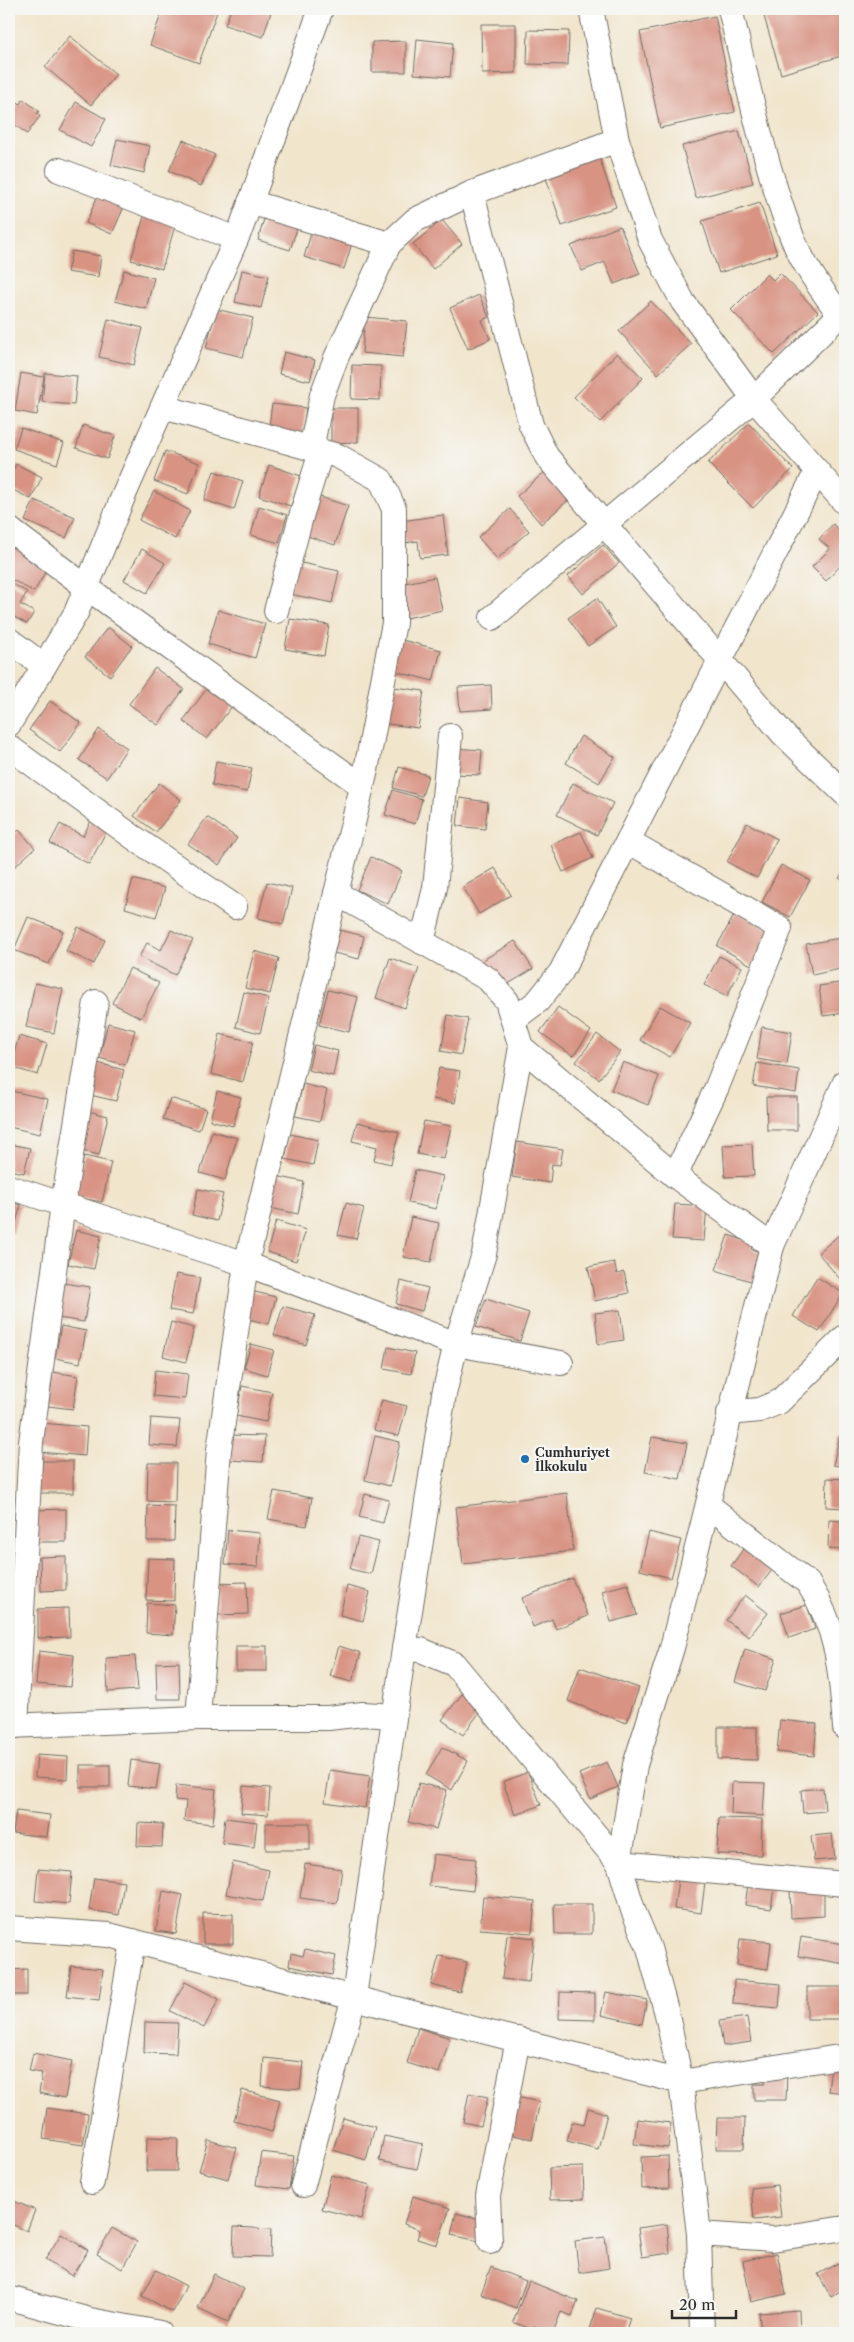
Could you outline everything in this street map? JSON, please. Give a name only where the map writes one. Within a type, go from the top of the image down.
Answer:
[{"type":"street","points":[[9,724],[76,613],[236,239],[321,9]]},
{"type":"street","points":[[591,9],[617,140],[650,240],[683,302],[754,398],[845,503]]},
{"type":"street","points":[[492,618],[754,398],[842,312],[825,295],[793,238],[758,127],[730,9]]},
{"type":"street","points":[[276,611],[302,513],[316,450],[322,395],[336,358],[389,244],[415,220],[472,193],[617,140]]},
{"type":"street","points":[[58,170],[236,239]]},
{"type":"street","points":[[472,193],[531,426],[547,457],[783,734],[845,794]]},
{"type":"street","points":[[250,202],[389,244]]},
{"type":"street","points":[[163,407],[338,456],[382,480],[394,509],[394,623],[362,786],[246,1264],[219,1450],[198,1718]]},
{"type":"street","points":[[513,1020],[538,1001],[561,972],[818,471]]},
{"type":"street","points":[[9,529],[86,587],[362,786]]},
{"type":"street","points":[[9,640],[44,666]]},
{"type":"street","points":[[422,942],[435,888],[450,736]]},
{"type":"street","points":[[9,747],[234,908]]},
{"type":"street","points":[[628,841],[780,928],[718,1087],[675,1176]]},
{"type":"street","points":[[303,2185],[354,1997],[404,1649],[444,1394],[456,1344],[484,1254],[521,1047],[507,1001],[488,979],[336,893]]},
{"type":"street","points":[[96,1002],[63,1204],[31,1442],[13,1726],[198,1718],[328,1718],[364,1714],[394,1716]]},
{"type":"street","points":[[521,1047],[675,1176],[772,1246]]},
{"type":"street","points":[[619,1863],[635,1765],[672,1648],[772,1246],[845,1082]]},
{"type":"street","points":[[9,1187],[246,1264],[456,1344],[560,1363]]},
{"type":"street","points":[[729,1413],[759,1410],[778,1402],[845,1337]]},
{"type":"street","points":[[708,1505],[808,1584],[818,1598],[837,1647],[845,1728]]},
{"type":"street","points":[[404,1649],[421,1650],[454,1664],[619,1863],[633,1910],[649,1948],[667,2014],[681,2082],[699,2234],[702,2333]]},
{"type":"street","points":[[619,1863],[845,1884]]},
{"type":"street","points":[[9,1928],[109,1935],[681,2082],[845,2056]]},
{"type":"street","points":[[92,2182],[133,1941]]},
{"type":"street","points":[[490,2242],[488,2196],[518,2040]]},
{"type":"street","points":[[699,2234],[773,2239],[845,2228]]},
{"type":"street","points":[[9,2298],[90,2320],[160,2333]]},
{"type":"building","points":[[163,9],[218,9],[199,63],[150,45]]},
{"type":"building","points":[[231,9],[272,9],[263,37],[225,25]]},
{"type":"building","points":[[777,9],[845,9],[845,55],[781,74],[763,13]]},
{"type":"building","points":[[715,16],[735,112],[660,128],[640,32]]},
{"type":"building","points":[[481,24],[516,24],[516,73],[482,74]]},
{"type":"building","points":[[528,30],[569,31],[568,65],[527,64]]},
{"type":"building","points":[[70,36],[116,74],[91,105],[45,67]]},
{"type":"building","points":[[417,39],[453,43],[450,77],[414,74]]},
{"type":"building","points":[[406,41],[406,72],[372,72],[372,42]]},
{"type":"building","points":[[23,99],[39,111],[37,114],[40,116],[27,134],[10,121],[11,118],[9,116],[18,102],[20,104]]},
{"type":"building","points":[[76,102],[106,119],[91,147],[60,130]]},
{"type":"building","points":[[739,131],[753,183],[696,198],[682,146]]},
{"type":"building","points":[[117,139],[150,146],[144,173],[111,165]]},
{"type":"building","points":[[183,140],[215,155],[201,186],[169,171]]},
{"type":"building","points":[[598,154],[616,207],[562,226],[544,172]]},
{"type":"building","points":[[101,188],[127,200],[112,234],[86,223]]},
{"type":"building","points":[[760,203],[777,254],[719,273],[702,221]]},
{"type":"building","points":[[266,212],[299,222],[290,250],[258,240]]},
{"type":"building","points":[[145,213],[176,223],[162,269],[131,260]]},
{"type":"building","points":[[442,220],[462,244],[433,269],[413,244]]},
{"type":"building","points":[[620,226],[640,274],[614,284],[605,262],[582,271],[571,246]]},
{"type":"building","points":[[313,227],[353,240],[344,269],[304,257]]},
{"type":"building","points":[[72,251],[101,256],[98,277],[67,272]]},
{"type":"building","points":[[124,270],[154,278],[146,309],[115,301]]},
{"type":"building","points":[[242,270],[269,276],[261,308],[235,302]]},
{"type":"building","points":[[780,273],[818,312],[774,354],[731,310],[767,274],[773,280]]},
{"type":"building","points":[[479,295],[489,317],[482,320],[490,339],[468,349],[450,308]]},
{"type":"building","points":[[651,301],[691,344],[658,374],[619,331]]},
{"type":"building","points":[[216,309],[253,318],[243,357],[206,348]]},
{"type":"building","points":[[365,317],[407,321],[403,357],[362,353]]},
{"type":"building","points":[[108,319],[143,328],[134,365],[99,357]]},
{"type":"building","points":[[284,352],[315,360],[310,381],[279,374]]},
{"type":"building","points":[[617,353],[643,378],[600,422],[574,397]]},
{"type":"building","points":[[352,365],[381,366],[380,400],[351,399]]},
{"type":"building","points":[[21,373],[44,377],[37,415],[15,411]]},
{"type":"building","points":[[45,373],[77,376],[74,405],[42,402]]},
{"type":"building","points":[[272,404],[306,408],[302,436],[268,432]]},
{"type":"building","points":[[331,408],[358,408],[358,442],[331,443]]},
{"type":"building","points":[[749,423],[793,469],[753,508],[708,463]]},
{"type":"building","points":[[83,425],[115,436],[107,459],[76,448]]},
{"type":"building","points":[[21,428],[64,443],[57,464],[14,449]]},
{"type":"building","points":[[165,451],[199,463],[188,494],[154,481]]},
{"type":"building","points":[[16,464],[42,477],[31,499],[9,488],[9,479]]},
{"type":"building","points":[[269,465],[301,476],[291,506],[259,496]]},
{"type":"building","points":[[548,469],[572,497],[541,524],[517,496]]},
{"type":"building","points":[[214,471],[243,481],[234,510],[204,500]]},
{"type":"building","points":[[154,491],[190,511],[175,539],[139,520]]},
{"type":"building","points":[[314,495],[348,506],[335,545],[301,534]]},
{"type":"building","points":[[34,500],[75,517],[66,538],[25,521]]},
{"type":"building","points":[[259,506],[287,515],[279,543],[251,535]]},
{"type":"building","points":[[510,509],[529,531],[497,559],[478,537]]},
{"type":"building","points":[[443,515],[448,555],[420,558],[418,541],[405,543],[401,521]]},
{"type":"building","points":[[833,524],[845,537],[845,561],[826,581],[812,567],[830,549],[819,539]]},
{"type":"building","points":[[12,542],[50,564],[34,592],[9,578],[9,547]]},
{"type":"building","points":[[603,545],[619,563],[583,594],[568,576]]},
{"type":"building","points":[[142,549],[165,563],[147,593],[124,580]]},
{"type":"building","points":[[297,562],[339,571],[332,603],[290,594]]},
{"type":"building","points":[[435,577],[442,610],[407,618],[400,584]]},
{"type":"building","points":[[9,582],[27,592],[20,604],[34,612],[27,624],[9,614]]},
{"type":"building","points":[[597,598],[616,627],[588,646],[568,618]]},
{"type":"building","points":[[218,610],[265,624],[255,658],[208,644]]},
{"type":"building","points":[[290,619],[329,625],[324,656],[285,649]]},
{"type":"building","points":[[108,627],[132,646],[110,676],[85,657]]},
{"type":"building","points":[[398,639],[441,650],[433,681],[390,670]]},
{"type":"building","points":[[155,668],[184,689],[158,725],[129,704]]},
{"type":"building","points":[[211,683],[236,701],[207,739],[183,721]]},
{"type":"building","points":[[491,685],[492,709],[460,711],[458,687]]},
{"type":"building","points":[[387,686],[424,691],[418,728],[381,723]]},
{"type":"building","points":[[50,701],[81,723],[60,752],[29,730]]},
{"type":"building","points":[[99,729],[127,748],[107,778],[79,760]]},
{"type":"building","points":[[581,736],[615,757],[599,783],[566,763]]},
{"type":"building","points":[[453,748],[482,750],[480,775],[451,774]]},
{"type":"building","points":[[216,761],[252,768],[247,792],[212,785]]},
{"type":"building","points":[[399,767],[428,775],[422,796],[393,788]]},
{"type":"building","points":[[159,783],[181,800],[156,832],[134,816]]},
{"type":"building","points":[[573,783],[613,803],[597,835],[557,815]]},
{"type":"building","points":[[393,790],[422,799],[415,824],[385,815]]},
{"type":"building","points":[[460,798],[488,802],[485,829],[457,826]]},
{"type":"building","points":[[207,817],[237,838],[219,865],[188,844]]},
{"type":"building","points":[[92,819],[108,828],[89,864],[50,843],[60,824],[83,836]]},
{"type":"building","points":[[747,823],[777,839],[757,878],[727,862]]},
{"type":"building","points":[[19,830],[35,848],[12,869],[9,866],[9,839]]},
{"type":"building","points":[[581,832],[593,858],[563,872],[551,845]]},
{"type":"building","points":[[371,857],[402,871],[388,904],[357,890]]},
{"type":"building","points":[[781,865],[810,880],[790,917],[762,902]]},
{"type":"building","points":[[495,868],[511,895],[479,914],[463,887]]},
{"type":"building","points":[[845,870],[845,882],[839,878]]},
{"type":"building","points":[[133,879],[165,888],[156,917],[125,908]]},
{"type":"building","points":[[267,882],[292,888],[283,924],[258,918]]},
{"type":"building","points":[[736,912],[772,931],[753,966],[717,946]]},
{"type":"building","points":[[28,917],[63,931],[49,964],[14,950]]},
{"type":"building","points":[[78,927],[105,940],[94,964],[66,951]]},
{"type":"building","points":[[171,930],[193,940],[175,975],[139,957],[147,943],[161,950]]},
{"type":"building","points":[[340,930],[364,936],[359,959],[334,953]]},
{"type":"building","points":[[840,938],[845,968],[812,975],[806,944]]},
{"type":"building","points":[[515,941],[533,969],[500,989],[483,960]]},
{"type":"building","points":[[254,951],[279,958],[270,994],[245,988]]},
{"type":"building","points":[[719,956],[742,967],[727,996],[704,985]]},
{"type":"building","points":[[390,958],[419,968],[405,1008],[376,998]]},
{"type":"building","points":[[130,968],[159,983],[141,1018],[112,1003]]},
{"type":"building","points":[[845,982],[845,1013],[823,1016],[819,986]]},
{"type":"building","points":[[35,983],[63,989],[54,1033],[26,1027]]},
{"type":"building","points":[[328,990],[358,997],[349,1032],[319,1025]]},
{"type":"building","points":[[244,992],[269,998],[260,1033],[236,1027]]},
{"type":"building","points":[[660,1006],[690,1023],[670,1057],[640,1040]]},
{"type":"building","points":[[558,1007],[591,1031],[573,1056],[540,1032]]},
{"type":"building","points":[[448,1015],[468,1019],[461,1055],[441,1051]]},
{"type":"building","points":[[108,1023],[135,1030],[125,1065],[99,1058]]},
{"type":"building","points":[[762,1027],[792,1032],[787,1064],[757,1059]]},
{"type":"building","points":[[220,1034],[253,1042],[243,1082],[211,1074]]},
{"type":"building","points":[[597,1034],[620,1052],[599,1079],[576,1062]]},
{"type":"building","points":[[19,1036],[47,1044],[38,1075],[10,1067]]},
{"type":"building","points":[[314,1045],[338,1051],[333,1076],[308,1070]]},
{"type":"building","points":[[623,1062],[659,1076],[648,1105],[611,1090]]},
{"type":"building","points":[[98,1063],[124,1070],[116,1101],[90,1095]]},
{"type":"building","points":[[757,1063],[799,1070],[796,1093],[753,1086]]},
{"type":"building","points":[[439,1068],[460,1071],[455,1103],[433,1099]]},
{"type":"building","points":[[303,1084],[327,1090],[320,1121],[295,1116]]},
{"type":"building","points":[[11,1091],[48,1099],[40,1134],[9,1127]]},
{"type":"building","points":[[217,1091],[241,1097],[233,1126],[210,1120]]},
{"type":"building","points":[[766,1097],[797,1097],[797,1130],[767,1130]]},
{"type":"building","points":[[170,1098],[206,1109],[199,1130],[163,1119]]},
{"type":"building","points":[[84,1110],[108,1116],[99,1155],[74,1149]]},
{"type":"building","points":[[424,1121],[451,1126],[444,1159],[417,1154]]},
{"type":"building","points":[[357,1122],[399,1132],[391,1164],[374,1160],[377,1147],[352,1141]]},
{"type":"building","points":[[212,1131],[237,1138],[225,1180],[200,1173]]},
{"type":"building","points":[[290,1134],[318,1140],[313,1165],[285,1159]]},
{"type":"building","points":[[517,1142],[563,1149],[560,1165],[552,1164],[550,1183],[512,1177]]},
{"type":"building","points":[[9,1144],[30,1148],[24,1173],[9,1170]]},
{"type":"building","points":[[752,1144],[754,1176],[725,1177],[723,1145]]},
{"type":"building","points":[[84,1156],[111,1162],[102,1202],[75,1197]]},
{"type":"building","points":[[415,1170],[443,1176],[436,1209],[408,1203]]},
{"type":"building","points":[[276,1176],[304,1182],[298,1214],[270,1208]]},
{"type":"building","points":[[198,1189],[223,1194],[217,1221],[192,1215]]},
{"type":"building","points":[[9,1202],[21,1205],[13,1233],[9,1232]]},
{"type":"building","points":[[346,1203],[364,1208],[356,1239],[338,1235]]},
{"type":"building","points":[[675,1204],[707,1206],[704,1241],[672,1239]]},
{"type":"building","points":[[411,1217],[439,1223],[431,1262],[403,1257]]},
{"type":"building","points":[[276,1221],[306,1230],[296,1261],[267,1252]]},
{"type":"building","points":[[76,1230],[101,1236],[94,1269],[68,1264]]},
{"type":"building","points":[[840,1234],[845,1240],[845,1285],[818,1253]]},
{"type":"building","points":[[728,1235],[753,1243],[751,1249],[763,1253],[753,1282],[716,1270]]},
{"type":"building","points":[[614,1262],[617,1274],[624,1272],[629,1293],[595,1301],[588,1267]]},
{"type":"building","points":[[176,1274],[200,1278],[193,1314],[169,1310]]},
{"type":"building","points":[[817,1277],[843,1293],[819,1332],[793,1316]]},
{"type":"building","points":[[401,1281],[428,1288],[422,1311],[396,1304]]},
{"type":"building","points":[[63,1283],[90,1287],[84,1322],[58,1318]]},
{"type":"building","points":[[251,1291],[276,1297],[269,1324],[244,1318]]},
{"type":"building","points":[[486,1299],[529,1313],[520,1341],[476,1327]]},
{"type":"building","points":[[283,1306],[315,1315],[306,1345],[274,1335]]},
{"type":"building","points":[[620,1310],[624,1340],[598,1344],[595,1313]]},
{"type":"building","points":[[171,1322],[194,1328],[186,1362],[163,1356]]},
{"type":"building","points":[[61,1326],[86,1331],[80,1363],[55,1358]]},
{"type":"building","points":[[251,1344],[274,1350],[267,1375],[244,1368]]},
{"type":"building","points":[[388,1347],[415,1353],[411,1374],[384,1369]]},
{"type":"building","points":[[155,1370],[188,1374],[185,1399],[153,1396]]},
{"type":"building","points":[[53,1372],[78,1376],[73,1409],[48,1406]]},
{"type":"building","points":[[242,1386],[272,1392],[266,1422],[236,1416]]},
{"type":"building","points":[[382,1400],[407,1406],[399,1436],[374,1430]]},
{"type":"building","points":[[151,1418],[180,1420],[177,1447],[149,1445]]},
{"type":"building","points":[[41,1423],[87,1427],[85,1456],[39,1452]]},
{"type":"building","points":[[840,1434],[845,1435],[845,1467],[833,1465]]},
{"type":"building","points":[[230,1435],[265,1436],[263,1462],[229,1460]]},
{"type":"building","points":[[375,1436],[400,1442],[390,1486],[365,1480]]},
{"type":"building","points":[[652,1437],[687,1443],[680,1479],[645,1472]]},
{"type":"building","points":[[36,1461],[73,1461],[73,1493],[36,1493]]},
{"type":"building","points":[[148,1463],[176,1463],[175,1502],[147,1501]]},
{"type":"building","points":[[827,1478],[845,1479],[845,1508],[826,1507]]},
{"type":"building","points":[[274,1491],[312,1498],[307,1526],[268,1519]]},
{"type":"building","points":[[567,1493],[573,1551],[463,1564],[456,1507]]},
{"type":"building","points":[[365,1494],[389,1500],[383,1523],[359,1517]]},
{"type":"building","points":[[148,1505],[175,1506],[174,1541],[147,1541]]},
{"type":"building","points":[[66,1509],[66,1542],[34,1542],[34,1510]]},
{"type":"building","points":[[829,1520],[845,1521],[845,1550],[828,1549]]},
{"type":"building","points":[[228,1530],[260,1533],[258,1567],[225,1564]]},
{"type":"building","points":[[649,1532],[681,1540],[671,1578],[640,1570]]},
{"type":"building","points":[[358,1537],[379,1542],[371,1574],[350,1569]]},
{"type":"building","points":[[749,1541],[778,1562],[759,1587],[731,1566]]},
{"type":"building","points":[[66,1556],[66,1590],[41,1591],[40,1557]]},
{"type":"building","points":[[148,1558],[175,1559],[174,1601],[146,1600]]},
{"type":"building","points":[[572,1578],[588,1616],[556,1629],[552,1619],[533,1627],[522,1598]]},
{"type":"building","points":[[247,1582],[248,1614],[217,1615],[216,1583]]},
{"type":"building","points":[[628,1584],[637,1615],[611,1622],[602,1591]]},
{"type":"building","points":[[347,1586],[370,1592],[363,1621],[340,1615]]},
{"type":"building","points":[[745,1595],[768,1613],[749,1637],[726,1620]]},
{"type":"building","points":[[147,1603],[175,1605],[173,1635],[146,1633]]},
{"type":"building","points":[[807,1605],[815,1629],[789,1638],[781,1613]]},
{"type":"building","points":[[69,1608],[70,1637],[38,1638],[38,1609]]},
{"type":"building","points":[[236,1646],[267,1646],[267,1671],[236,1671]]},
{"type":"building","points":[[339,1646],[361,1653],[352,1682],[330,1676]]},
{"type":"building","points":[[745,1649],[776,1659],[765,1691],[735,1682]]},
{"type":"building","points":[[39,1651],[74,1655],[71,1687],[36,1684]]},
{"type":"building","points":[[135,1656],[138,1690],[108,1692],[106,1658]]},
{"type":"building","points":[[179,1662],[180,1699],[157,1699],[156,1663]]},
{"type":"building","points":[[580,1667],[639,1688],[626,1723],[568,1701]]},
{"type":"building","points":[[462,1694],[482,1709],[463,1735],[442,1720]]},
{"type":"building","points":[[780,1720],[817,1724],[814,1756],[777,1752]]},
{"type":"building","points":[[718,1727],[757,1727],[757,1760],[718,1759]]},
{"type":"building","points":[[442,1747],[468,1761],[452,1790],[426,1775]]},
{"type":"building","points":[[37,1755],[68,1757],[67,1779],[35,1777]]},
{"type":"building","points":[[131,1760],[160,1764],[156,1789],[128,1786]]},
{"type":"building","points":[[607,1762],[618,1787],[590,1799],[579,1774]]},
{"type":"building","points":[[80,1765],[110,1765],[110,1787],[80,1787]]},
{"type":"building","points":[[330,1770],[370,1776],[365,1808],[325,1802]]},
{"type":"building","points":[[528,1772],[541,1805],[515,1815],[503,1782]]},
{"type":"building","points":[[732,1782],[765,1783],[763,1816],[731,1814]]},
{"type":"building","points":[[419,1783],[447,1790],[436,1829],[408,1822]]},
{"type":"building","points":[[176,1785],[216,1789],[213,1824],[184,1821],[186,1801],[175,1800]]},
{"type":"building","points":[[243,1786],[270,1788],[268,1815],[241,1813]]},
{"type":"building","points":[[823,1788],[825,1811],[803,1813],[801,1790]]},
{"type":"building","points":[[16,1811],[50,1815],[47,1837],[13,1833]]},
{"type":"building","points":[[225,1818],[257,1822],[254,1847],[222,1843]]},
{"type":"building","points":[[719,1818],[762,1819],[761,1855],[717,1854]]},
{"type":"building","points":[[138,1823],[163,1824],[162,1847],[137,1846]]},
{"type":"building","points":[[266,1823],[310,1823],[310,1850],[266,1850]]},
{"type":"building","points":[[832,1834],[835,1859],[814,1861],[811,1836]]},
{"type":"building","points":[[433,1854],[476,1859],[473,1891],[429,1886]]},
{"type":"building","points":[[233,1862],[269,1870],[263,1901],[226,1894]]},
{"type":"building","points":[[305,1864],[342,1869],[337,1903],[300,1898]]},
{"type":"building","points":[[38,1869],[72,1872],[69,1904],[35,1901]]},
{"type":"building","points":[[679,1872],[706,1876],[701,1913],[674,1909]]},
{"type":"building","points":[[94,1878],[124,1882],[119,1915],[89,1910]]},
{"type":"building","points":[[749,1878],[775,1881],[771,1909],[745,1905]]},
{"type":"building","points":[[824,1887],[824,1916],[791,1918],[790,1889]]},
{"type":"building","points":[[163,1891],[183,1895],[176,1934],[156,1931]]},
{"type":"building","points":[[483,1896],[535,1901],[532,1933],[480,1929]]},
{"type":"building","points":[[554,1904],[592,1904],[592,1934],[555,1934]]},
{"type":"building","points":[[203,1913],[233,1914],[233,1944],[203,1944]]},
{"type":"building","points":[[507,1935],[534,1938],[529,1982],[502,1979]]},
{"type":"building","points":[[801,1937],[845,1944],[845,1964],[798,1956]]},
{"type":"building","points":[[740,1939],[771,1942],[768,1969],[737,1965]]},
{"type":"building","points":[[305,1949],[336,1956],[332,1975],[289,1966],[291,1953],[303,1956]]},
{"type":"building","points":[[439,1956],[467,1962],[460,1992],[431,1985]]},
{"type":"building","points":[[71,1966],[103,1969],[99,2000],[67,1996]]},
{"type":"building","points":[[27,1969],[27,1995],[9,1995],[9,1970]]},
{"type":"building","points":[[734,1980],[781,1984],[779,2008],[733,2004]]},
{"type":"building","points":[[185,1982],[219,1999],[204,2028],[170,2011]]},
{"type":"building","points":[[807,1987],[845,1987],[845,2019],[807,2019]]},
{"type":"building","points":[[560,1992],[595,1993],[595,2020],[559,2019]]},
{"type":"building","points":[[606,1992],[647,2000],[642,2024],[601,2015]]},
{"type":"building","points":[[747,2017],[751,2042],[723,2046],[719,2021]]},
{"type":"building","points":[[145,2022],[178,2023],[176,2054],[144,2053]]},
{"type":"building","points":[[418,2028],[450,2038],[439,2073],[407,2063]]},
{"type":"building","points":[[33,2053],[72,2061],[65,2098],[39,2093],[42,2073],[29,2071]]},
{"type":"building","points":[[264,2058],[303,2062],[300,2089],[262,2086]]},
{"type":"building","points":[[831,2066],[845,2068],[845,2093],[828,2091]]},
{"type":"building","points":[[765,2073],[787,2073],[786,2100],[754,2100],[754,2084],[765,2084]]},
{"type":"building","points":[[242,2090],[280,2100],[272,2132],[234,2121]]},
{"type":"building","points":[[469,2093],[488,2097],[481,2126],[463,2122]]},
{"type":"building","points":[[516,2097],[540,2102],[532,2139],[508,2134]]},
{"type":"building","points":[[47,2108],[88,2114],[83,2145],[43,2139]]},
{"type":"building","points":[[588,2108],[607,2114],[598,2149],[567,2141],[572,2122],[584,2125]]},
{"type":"building","points":[[343,2118],[375,2127],[366,2160],[333,2150]]},
{"type":"building","points":[[717,2118],[745,2118],[744,2149],[716,2149]]},
{"type":"building","points":[[637,2119],[671,2123],[668,2148],[634,2144]]},
{"type":"building","points":[[384,2136],[423,2144],[417,2169],[379,2161]]},
{"type":"building","points":[[147,2137],[178,2138],[177,2171],[146,2171]]},
{"type":"building","points":[[208,2140],[237,2148],[228,2179],[199,2171]]},
{"type":"building","points":[[261,2152],[294,2156],[289,2189],[256,2185]]},
{"type":"building","points":[[668,2156],[669,2188],[642,2189],[641,2157]]},
{"type":"building","points":[[583,2167],[584,2199],[550,2200],[549,2168]]},
{"type":"building","points":[[331,2175],[370,2185],[361,2219],[322,2209]]},
{"type":"building","points":[[777,2185],[781,2217],[754,2220],[751,2188]]},
{"type":"building","points":[[413,2196],[450,2208],[437,2245],[417,2239],[420,2230],[404,2224]]},
{"type":"building","points":[[9,2199],[35,2210],[27,2231],[9,2223]]},
{"type":"building","points":[[456,2213],[484,2220],[479,2241],[451,2235]]},
{"type":"building","points":[[667,2224],[670,2253],[642,2257],[638,2228]]},
{"type":"building","points":[[234,2227],[271,2229],[270,2257],[233,2256]]},
{"type":"building","points":[[112,2228],[137,2242],[122,2269],[97,2254]]},
{"type":"building","points":[[61,2234],[88,2250],[72,2276],[45,2260]]},
{"type":"building","points":[[605,2237],[609,2268],[579,2273],[575,2241]]},
{"type":"building","points":[[777,2253],[786,2294],[751,2302],[743,2261]]},
{"type":"building","points":[[838,2263],[845,2275],[845,2288],[831,2297],[818,2274]]},
{"type":"building","points":[[491,2267],[526,2281],[516,2308],[481,2294]]},
{"type":"building","points":[[156,2270],[186,2286],[173,2312],[142,2296]]},
{"type":"building","points":[[214,2274],[244,2289],[228,2322],[198,2308]]},
{"type":"building","points":[[529,2281],[578,2301],[572,2316],[561,2312],[553,2333],[534,2326],[533,2330],[513,2322]]},
{"type":"building","points":[[597,2308],[630,2318],[625,2333],[589,2332]]},
{"type":"building","points":[[799,2310],[800,2333],[761,2333],[759,2313]]},
{"type":"place","name":"Cumhuriyet İlkokulu","points":[[525,1459]]}]
